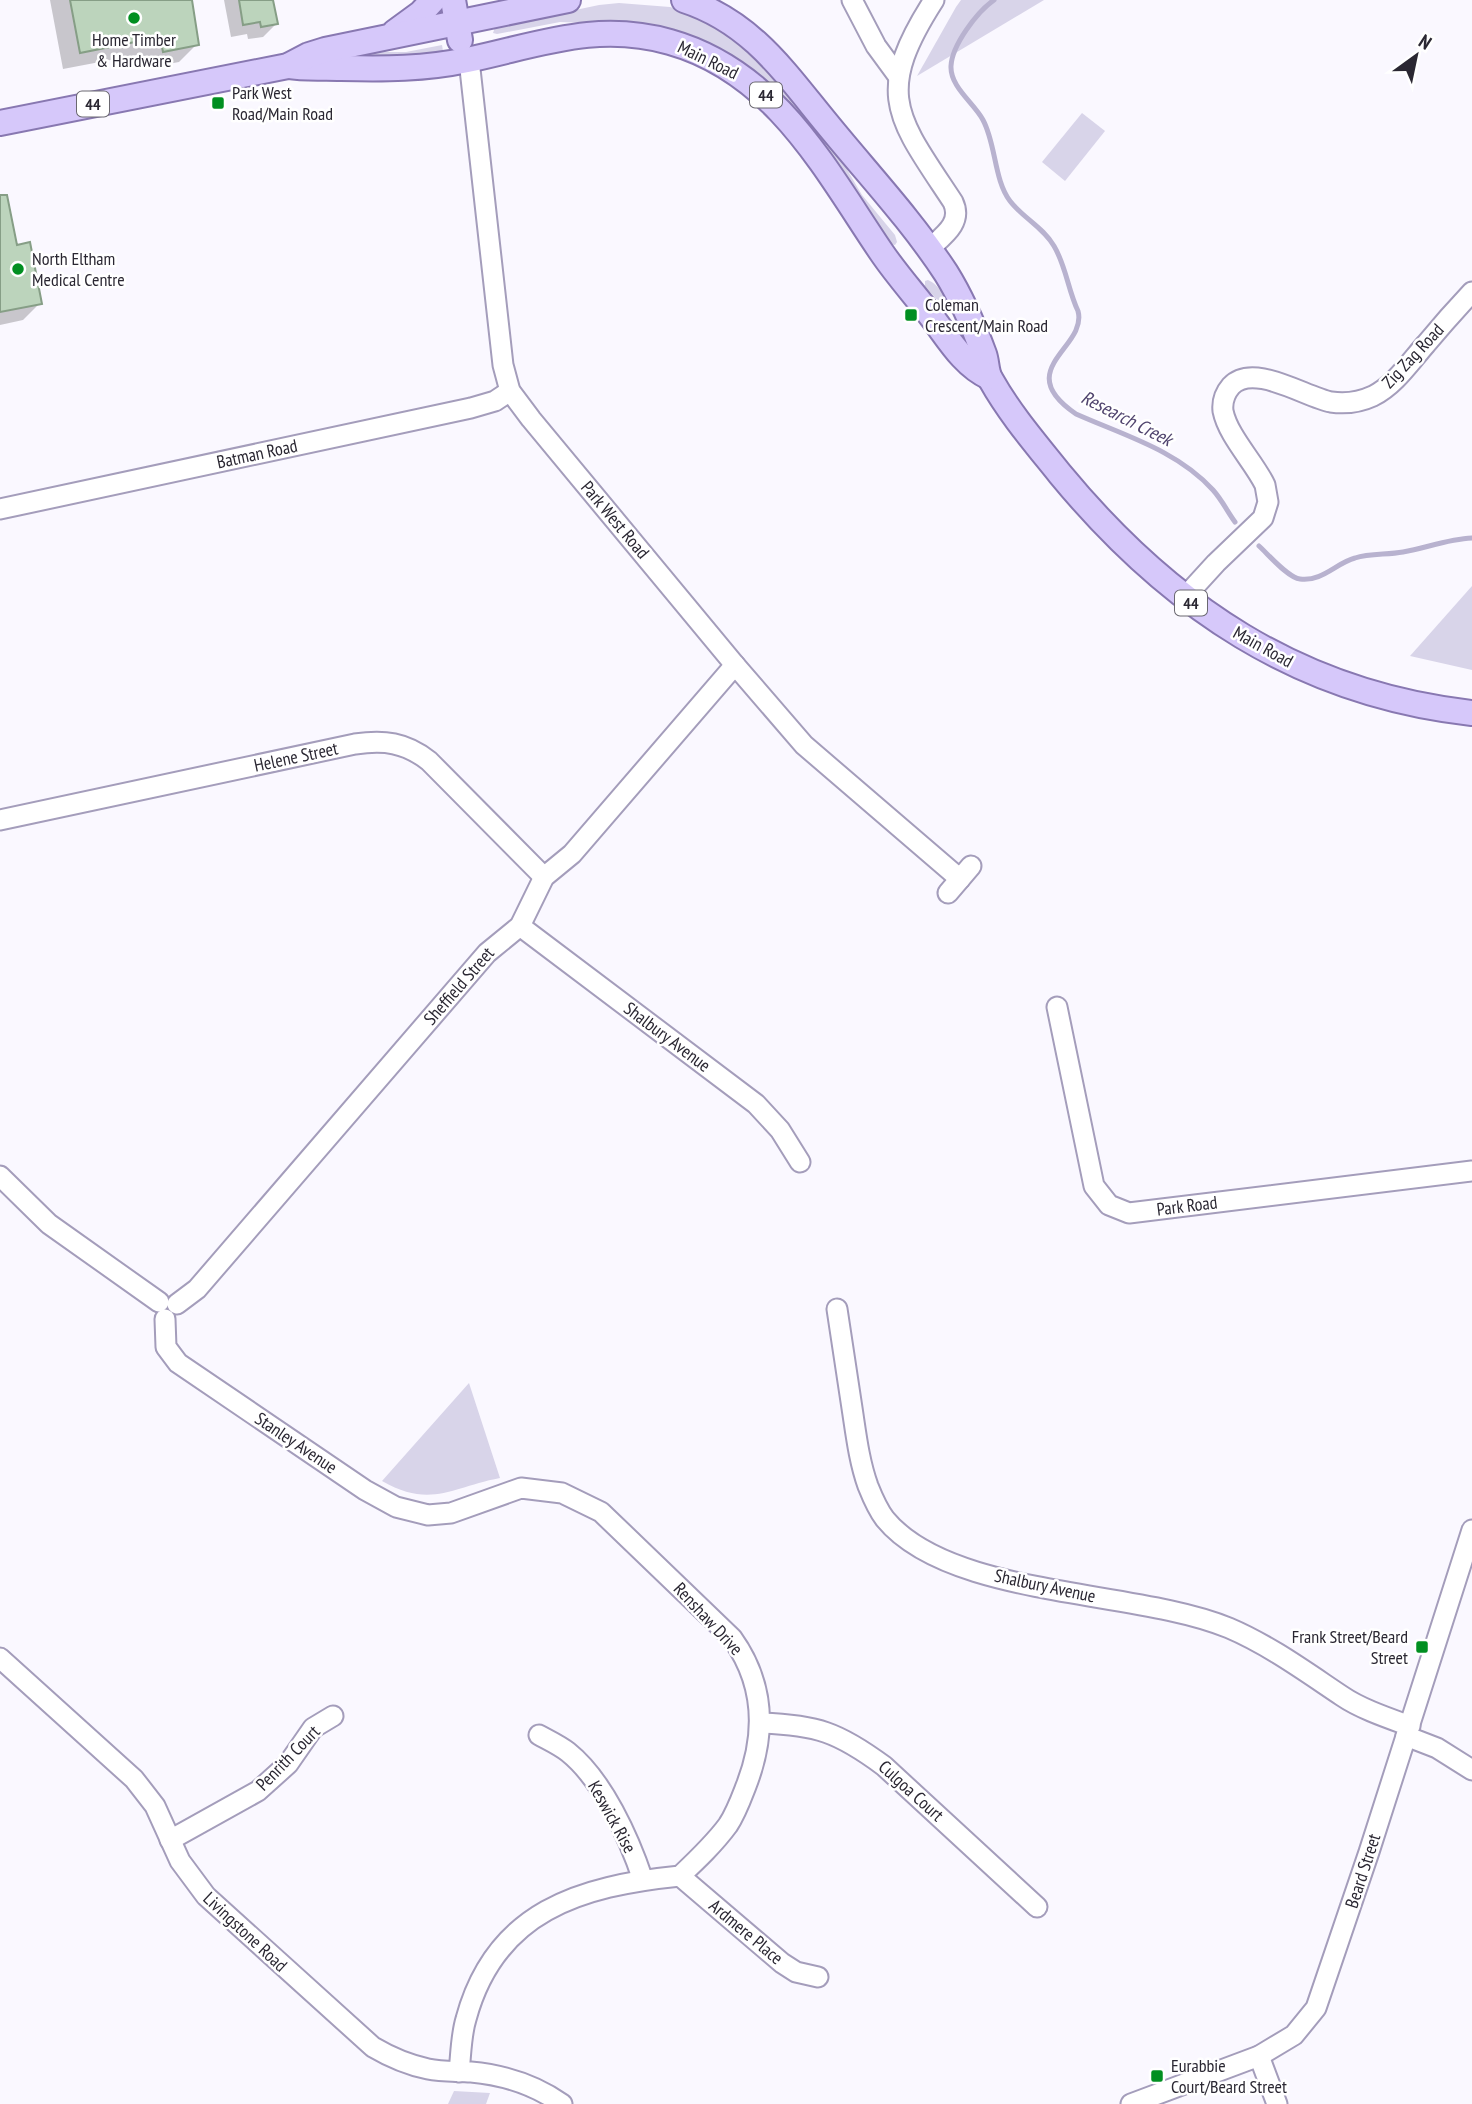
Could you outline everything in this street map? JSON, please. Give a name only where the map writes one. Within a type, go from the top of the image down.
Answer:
[{"type":"main road","points":[[386,38],[421,13],[433,0]]},
{"type":"main road","name":"Main Road","points":[[684,0],[728,19],[762,47],[929,249],[962,304],[985,355],[989,377],[1024,430],[1088,508],[1137,558],[1184,598],[1256,645],[1312,673],[1399,701],[1472,713]]},
{"type":"main road","name":"Main Road","points":[[0,123],[288,66],[317,52],[386,38],[467,11],[546,2]]},
{"type":"main road","points":[[467,11],[468,60]]},
{"type":"main road","name":"Main Road","points":[[288,66],[411,69],[468,60],[559,37],[605,33],[652,37],[714,58],[746,78],[792,122],[898,275],[964,358],[978,372],[989,377]]},
{"type":"main road","points":[[898,275],[929,249]]},
{"type":"street","points":[[852,0],[876,46],[898,76]]},
{"type":"street","points":[[929,249],[953,225],[957,213],[953,202],[906,128],[898,101],[898,76],[912,38],[933,0]]},
{"type":"street","name":"Park West Road","points":[[468,60],[503,365],[510,391],[735,665],[816,756],[960,879]]},
{"type":"street","name":"Zig Zag Road","points":[[1184,598],[1216,563],[1258,524],[1266,510],[1268,495],[1265,485],[1223,411],[1224,397],[1233,384],[1245,378],[1265,380],[1333,402],[1354,402],[1374,396],[1398,377],[1472,292]]},
{"type":"street","name":"Batman Road","points":[[0,509],[471,408],[495,401],[510,391]]},
{"type":"street","name":"Sheffield Street","points":[[167,1309],[197,1289],[487,953],[520,926],[544,877],[572,854],[735,665]]},
{"type":"street","name":"Helene Street","points":[[0,820],[355,744],[393,742],[412,749],[429,761],[544,877]]},
{"type":"street","name":"Shalbury Avenue","points":[[520,926],[757,1104],[780,1130],[799,1163]]},
{"type":"street","name":"Park Road","points":[[1057,1007],[1094,1186],[1109,1205],[1129,1213],[1472,1171]]},
{"type":"street","points":[[0,1176],[49,1224],[167,1309]]},
{"type":"street","name":"Shalbury Avenue","points":[[837,1308],[863,1467],[869,1488],[884,1518],[903,1536],[926,1550],[973,1570],[1026,1584],[1182,1614],[1229,1628],[1292,1663],[1344,1698],[1408,1731],[1472,1770]]},
{"type":"street","name":"Stanley Avenue","points":[[167,1309],[166,1347],[178,1363],[382,1501],[410,1512],[428,1515],[466,1508]]},
{"type":"street","name":"Renshaw Drive","points":[[466,1508],[521,1488],[562,1493],[601,1512],[732,1638],[745,1656],[760,1703],[758,1752],[730,1823],[680,1876]]},
{"type":"street","name":"Beard Street","points":[[1131,2104],[1259,2056],[1294,2035],[1317,2008],[1472,1530]]},
{"type":"street","name":"Livingstone Road","points":[[0,1658],[134,1779],[155,1806],[187,1874],[206,1896],[373,2047],[388,2056],[428,2069],[491,2074],[516,2080],[562,2104]]},
{"type":"street","name":"Penrith Court","points":[[170,1840],[258,1791],[288,1764],[313,1728],[333,1716]]},
{"type":"street","name":"Culgoa Court","points":[[760,1723],[802,1724],[825,1731],[860,1748],[884,1766],[1037,1908]]},
{"type":"street","name":"Keswick Rise","points":[[539,1735],[568,1753],[593,1779],[622,1828],[643,1880]]},
{"type":"street","points":[[459,2072],[465,2021],[484,1970],[501,1946],[543,1912],[571,1898],[643,1880],[680,1876]]},
{"type":"street","name":"Ardmere Place","points":[[680,1876],[782,1963],[796,1972],[818,1977]]},
{"type":"street","points":[[1259,2056],[1277,2104]]},
{"type":"shaded area","points":[[961,0],[1044,0],[917,76],[956,7]]},
{"type":"shaded area","points":[[619,3],[670,7],[720,26],[769,69],[842,161],[862,195],[895,235],[895,245],[888,244],[797,114],[614,24],[560,22],[493,33],[495,27]]},
{"type":"shaded area","points":[[442,45],[443,51],[423,58],[348,58],[357,52],[406,52]]},
{"type":"shaded area","points":[[1082,113],[1105,131],[1065,181],[1042,162]]},
{"type":"shaded area","points":[[928,280],[942,292],[949,310],[945,309],[925,286],[925,281]]},
{"type":"shaded area","points":[[1472,586],[1472,670],[1410,656]]},
{"type":"shaded area","points":[[469,1383],[500,1478],[428,1495],[414,1494],[382,1481]]},
{"type":"shaded area","points":[[454,2091],[490,2093],[486,2104],[448,2104]]},
{"type":"building","name":"Home Timber & Hardware","points":[[70,0],[192,0],[199,45],[163,52],[160,37],[80,53]]},
{"type":"building","points":[[239,0],[273,0],[278,24],[261,27],[260,22],[243,25]]},
{"type":"building","name":"North Eltham Medical Centre","points":[[0,195],[7,195],[17,245],[30,242],[42,304],[0,312]]},
{"type":"waterway","name":"Research Creek","points":[[994,0],[973,21],[961,39],[952,58],[952,74],[958,88],[983,120],[1001,183],[1010,201],[1054,246],[1078,311],[1078,324],[1050,371],[1050,384],[1058,398],[1076,414],[1149,445],[1183,464],[1213,490],[1235,522]]},
{"type":"waterway","name":"Research Creek","points":[[1259,546],[1290,575],[1308,579],[1361,556],[1403,552],[1472,538]]},
{"type":"place","name":"Home Timber & Hardware","points":[[134,18]]},
{"type":"place","name":"Park West Road/Main Road","points":[[218,103]]},
{"type":"place","name":"North Eltham Medical Centre","points":[[18,269]]},
{"type":"place","name":"Coleman Crescent/Main Road","points":[[911,315]]},
{"type":"place","name":"Frank Street/Beard Street","points":[[1422,1647]]},
{"type":"place","name":"Eurabbie Court/Beard Street","points":[[1157,2076]]}]
